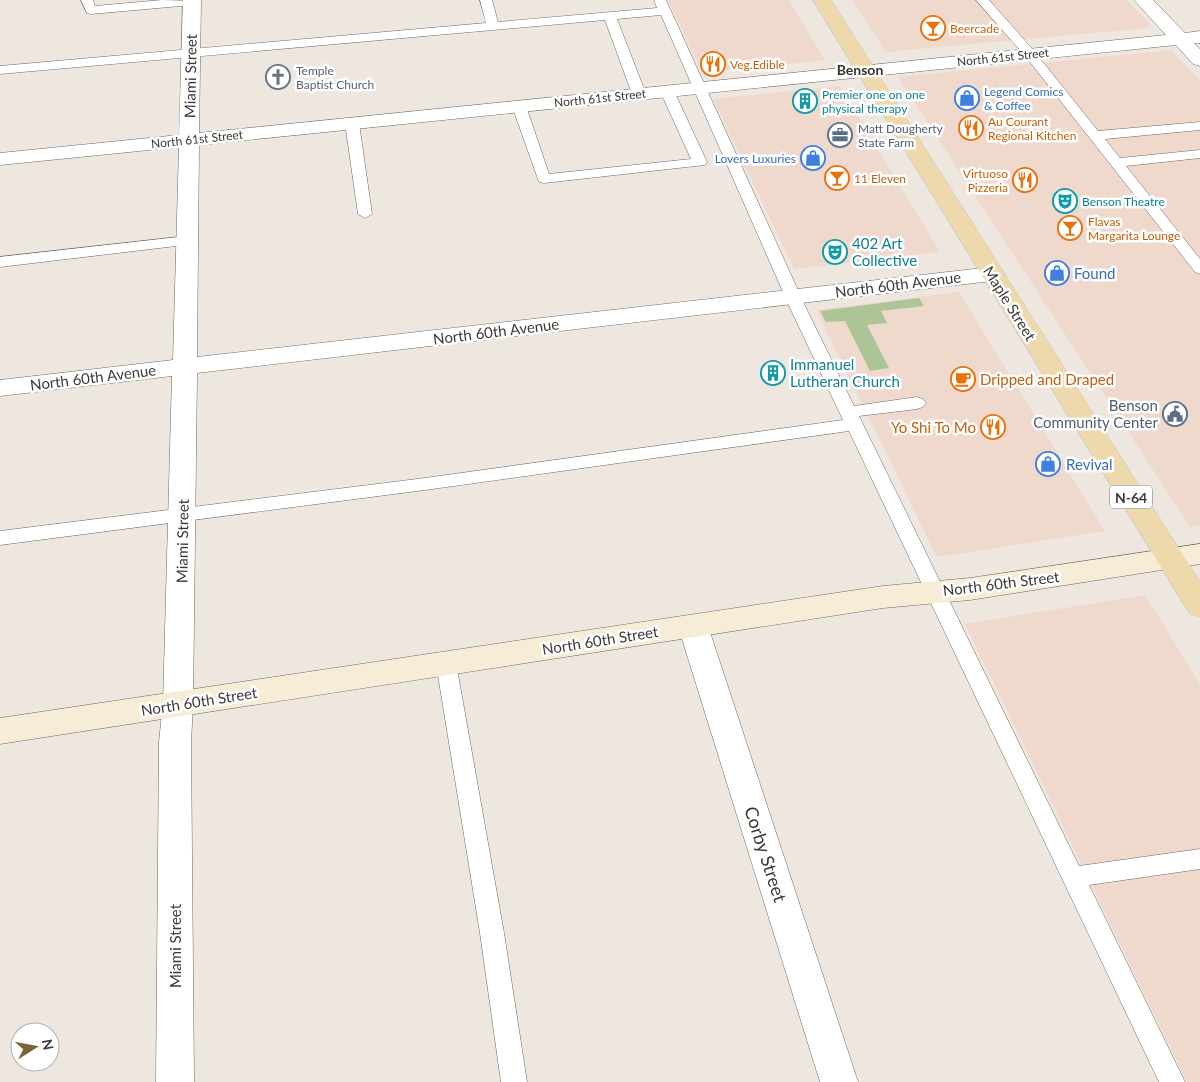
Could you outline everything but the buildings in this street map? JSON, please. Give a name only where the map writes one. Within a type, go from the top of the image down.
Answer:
[{"type":"main road","name":"Maple Street","points":[[822,0],[1200,606]]},
{"type":"street","points":[[1143,0],[1200,60]]},
{"type":"street","name":"Miami Street","points":[[174,1082],[175,742],[178,704],[186,366],[192,1]]},
{"type":"street","name":"North 61st Street","points":[[0,158],[1200,37]]},
{"type":"street","name":"North 60th Avenue","points":[[0,388],[992,274]]},
{"type":"street","name":"North 60th Street","points":[[0,731],[883,596],[970,589],[1200,554]]},
{"type":"street","name":"Corby Street","points":[[693,626],[840,1082]]},
{"type":"lane","points":[[87,0],[91,10],[192,1]]},
{"type":"lane","points":[[486,0],[493,26]]},
{"type":"lane","points":[[982,0],[1030,54],[1200,268]]},
{"type":"lane","points":[[0,70],[610,16],[662,6],[793,296],[1172,1082]]},
{"type":"lane","points":[[610,16],[640,94]]},
{"type":"lane","points":[[520,106],[544,179],[700,162],[667,91]]},
{"type":"lane","points":[[352,123],[365,214]]},
{"type":"lane","points":[[1094,136],[1200,126]]},
{"type":"lane","points":[[1116,163],[1200,154]]},
{"type":"lane","points":[[0,262],[188,241]]},
{"type":"lane","points":[[0,538],[425,484],[852,418],[918,403]]},
{"type":"lane","points":[[446,663],[492,933],[514,1082]]},
{"type":"lane","points":[[1074,877],[1200,859]]},
{"type":"shaded area","points":[[668,0],[789,0],[825,60],[702,72]]},
{"type":"shaded area","points":[[852,0],[1127,0],[1151,25],[1147,28],[886,52]]},
{"type":"shaded area","points":[[1171,50],[1200,81],[1200,525],[1190,527],[898,77]]},
{"type":"shaded area","points":[[840,86],[940,252],[794,269],[713,99]]},
{"type":"shaded area","points":[[959,292],[1105,531],[937,557],[816,310]]},
{"type":"shaded area","points":[[1145,595],[1200,684],[1200,1082],[1187,1082],[965,624]]},
{"type":"green space","points":[[919,298],[924,306],[881,311],[887,323],[867,325],[889,368],[870,371],[845,321],[826,322],[820,311]]},
{"type":"place","name":"Beercade","points":[[933,28]]},
{"type":"place","name":"Veg.Edible","points":[[713,64]]},
{"type":"place","name":"Temple Baptist Church","points":[[278,77]]},
{"type":"place","name":"Legend Comics & Coffee","points":[[967,98]]},
{"type":"place","name":"Premier one on one physical therapy","points":[[805,101]]},
{"type":"place","name":"Au Courant Regional Kitchen","points":[[971,128]]},
{"type":"place","name":"Matt Dougherty State Farm","points":[[840,135]]},
{"type":"place","name":"Lovers Luxuries","points":[[813,158]]},
{"type":"place","name":"11 Eleven","points":[[837,178]]},
{"type":"place","name":"Virtuoso Pizzeria","points":[[1025,180]]},
{"type":"place","name":"Benson Theatre","points":[[1065,201]]},
{"type":"place","name":"Flavas Margarita Lounge","points":[[1070,228]]},
{"type":"place","name":"402 Art Collective","points":[[835,252]]},
{"type":"place","name":"Found","points":[[1057,273]]},
{"type":"place","name":"Immanuel Lutheran Church","points":[[773,373]]},
{"type":"place","name":"Dripped and Draped","points":[[963,379]]},
{"type":"place","name":"Benson Community Center","points":[[1175,414]]},
{"type":"place","name":"Yo Shi To Mo","points":[[993,427]]},
{"type":"place","name":"Revival","points":[[1048,464]]},
{"type":"district","name":"Benson","points":[[860,69]]}]
